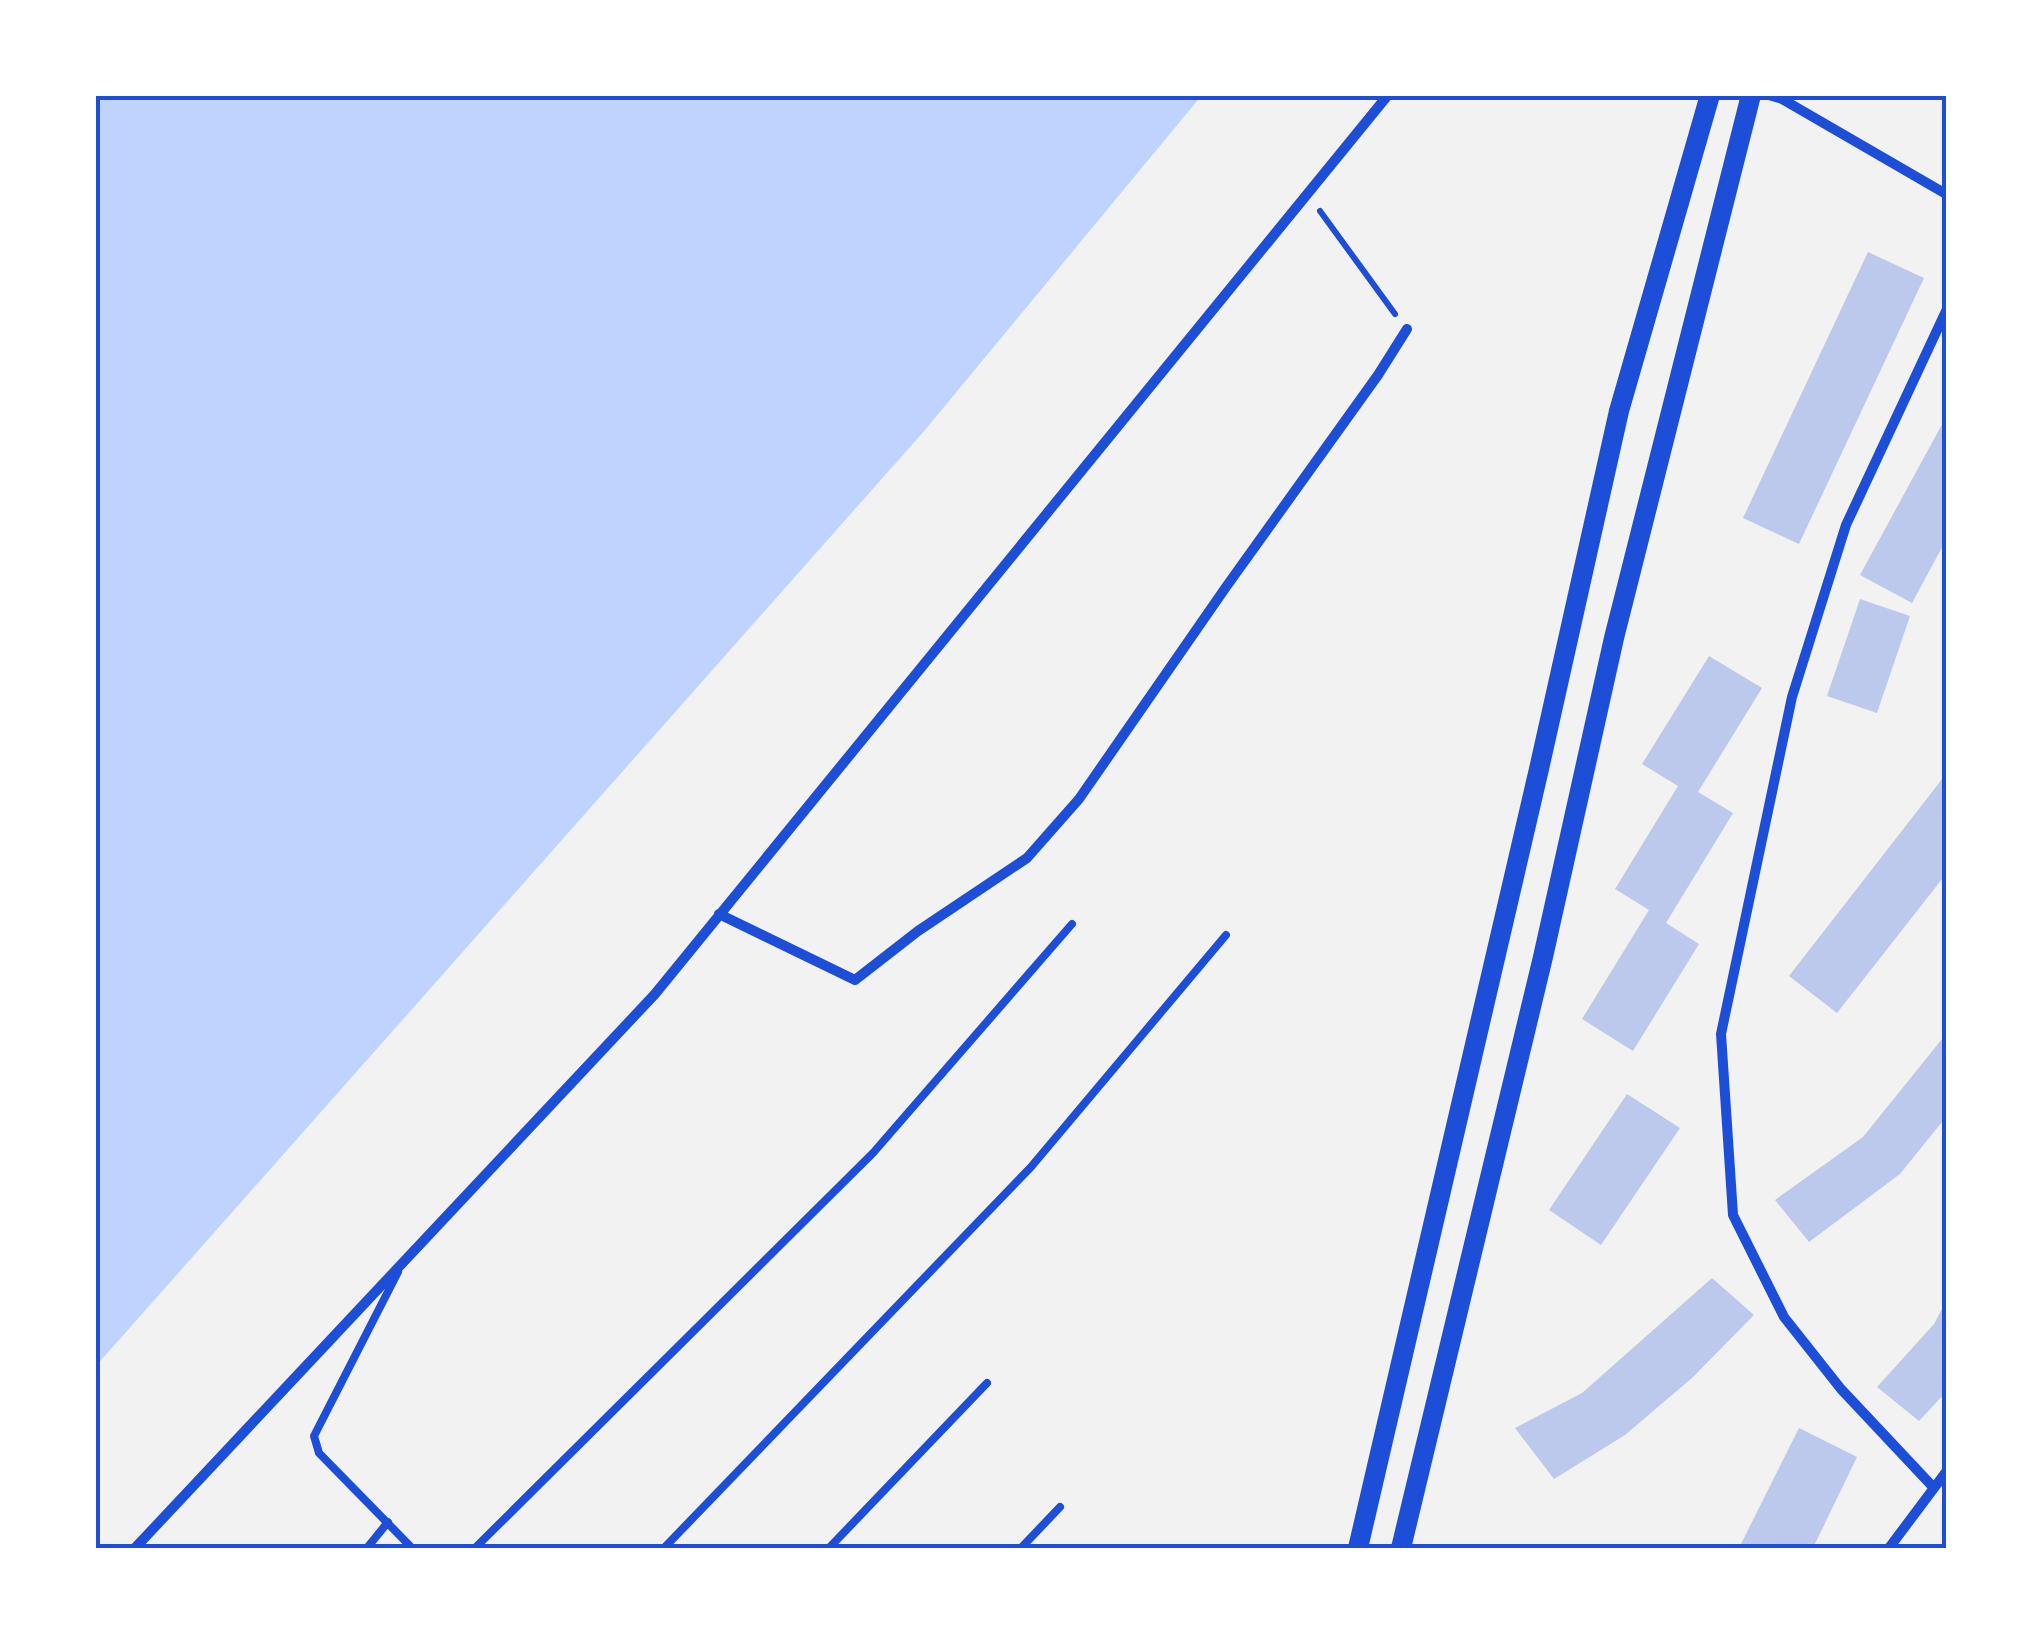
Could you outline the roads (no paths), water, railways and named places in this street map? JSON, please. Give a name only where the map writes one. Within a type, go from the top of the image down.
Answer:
[{"type":"main road","points":[[1358,1548],[1619,410],[1710,95]]},
{"type":"main road","points":[[1401,1548],[1543,957],[1614,638],[1751,95]]},
{"type":"street","points":[[135,1548],[655,994],[1388,95]]},
{"type":"street","points":[[1769,95],[1946,194]]},
{"type":"street","points":[[1934,1488],[1841,1389],[1784,1317],[1733,1216],[1721,1034],[1792,696],[1846,525],[1946,312]]},
{"type":"street","points":[[720,914],[856,980],[918,931],[1027,858],[1080,799],[1407,329]]},
{"type":"street","points":[[1889,1548],[1946,1472]]},
{"type":"lane","points":[[475,1548],[873,1153],[1072,924]]},
{"type":"lane","points":[[664,1548],[1031,1167],[1226,935]]},
{"type":"lane","points":[[402,1264],[314,1436],[319,1453],[412,1548]]},
{"type":"lane","points":[[829,1548],[986,1383]]},
{"type":"lane","points":[[1021,1548],[1060,1507]]},
{"type":"lane","points":[[367,1548],[388,1522]]},
{"type":"water","points":[[95,95],[1202,95],[925,430],[95,1367]]}]
